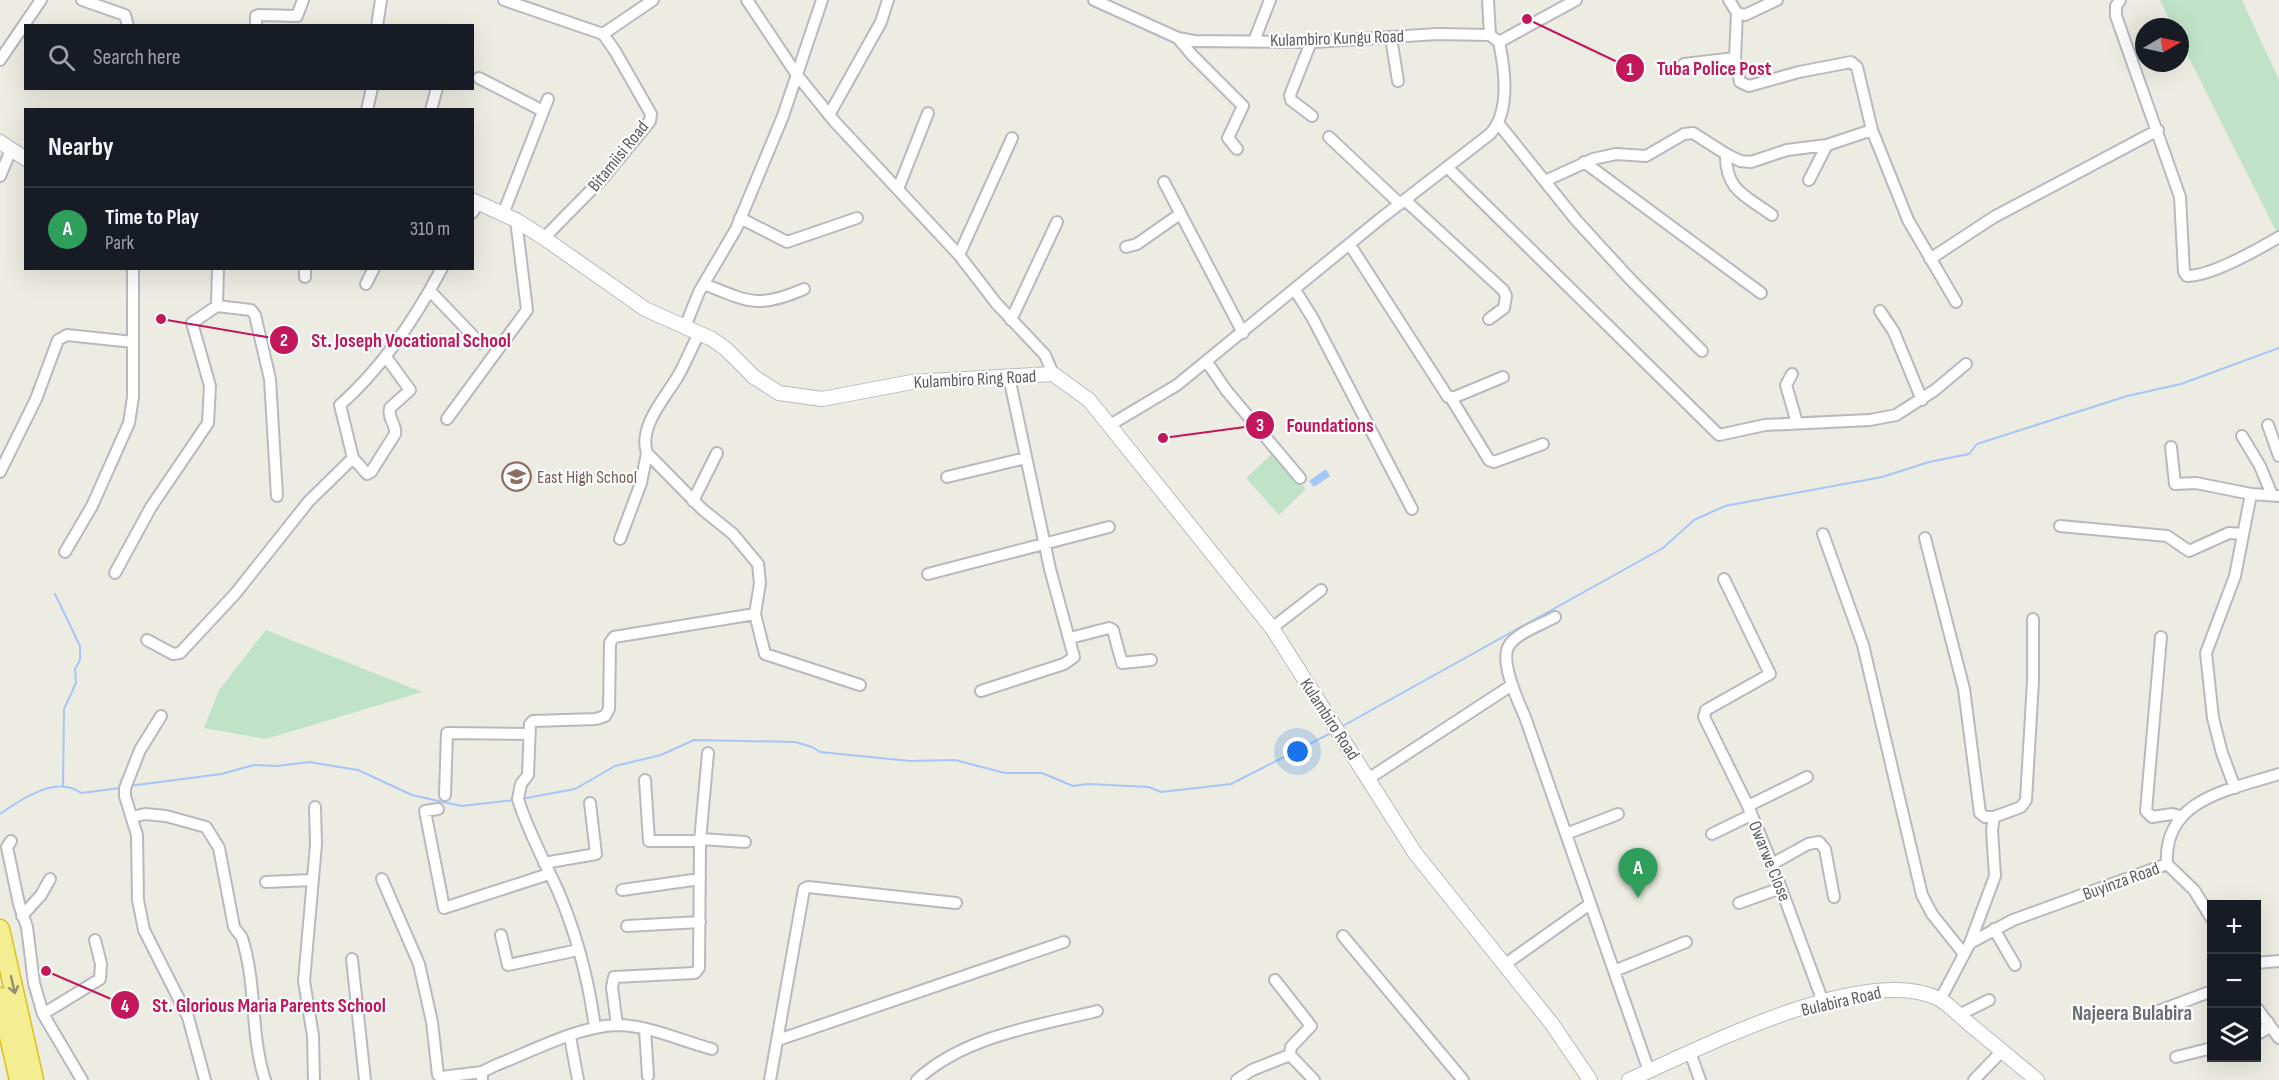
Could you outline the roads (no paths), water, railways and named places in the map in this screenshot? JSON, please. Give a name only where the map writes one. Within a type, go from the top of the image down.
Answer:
[{"type":"highway","points":[[0,928],[34,1080]]},
{"type":"highway","points":[[0,997],[19,1080]]},
{"type":"street","points":[[27,24],[40,0]]},
{"type":"street","points":[[82,0],[125,15],[127,24]]},
{"type":"street","points":[[256,24],[256,16],[259,15],[297,16],[303,0]]},
{"type":"street","points":[[377,24],[381,0]]},
{"type":"street","points":[[504,0],[531,4],[603,34],[653,0]]},
{"type":"street","name":"Kulambiro Ring Road","points":[[475,205],[516,220],[645,309],[699,333],[726,349],[766,386],[796,398],[822,399],[912,382],[1053,374],[1045,355],[1011,320],[959,255],[898,189],[871,164],[829,116],[797,75],[747,0]]},
{"type":"street","points":[[685,327],[704,284],[732,238],[783,116],[822,0]]},
{"type":"street","points":[[829,116],[881,22],[888,0]]},
{"type":"street","name":"Kulambiro Kungu Road","points":[[1094,0],[1178,38],[1311,42],[1437,34],[1495,39],[1576,0]]},
{"type":"street","points":[[1254,41],[1270,0]]},
{"type":"street","points":[[1110,425],[1177,385],[1402,202],[1490,134],[1498,123],[1503,104],[1504,80],[1488,0]]},
{"type":"street","points":[[1729,0],[1737,13],[1735,58],[1740,82],[1749,86],[1817,67],[1851,62],[1857,67],[1872,130],[1908,220],[1956,302]]},
{"type":"street","points":[[1737,13],[1745,15],[1776,0]]},
{"type":"street","points":[[2120,0],[2116,6],[2116,16],[2180,197],[2183,266],[2187,276],[2234,261],[2279,237]]},
{"type":"street","points":[[0,60],[22,33]]},
{"type":"street","name":"Bitamiisi Road","points":[[544,238],[603,178],[650,121],[649,108],[603,34]]},
{"type":"street","points":[[1178,38],[1243,106],[1228,138],[1237,148]]},
{"type":"street","points":[[1391,38],[1398,81]]},
{"type":"street","points":[[1311,42],[1290,95],[1291,100],[1311,116]]},
{"type":"street","points":[[1684,64],[1735,58]]},
{"type":"street","points":[[479,78],[543,111]]},
{"type":"street","points":[[367,108],[372,90]]},
{"type":"street","points":[[432,108],[436,90]]},
{"type":"street","points":[[503,214],[548,99]]},
{"type":"street","points":[[898,189],[928,113]]},
{"type":"street","points":[[1498,123],[1576,220],[1631,280],[1702,351]]},
{"type":"street","points":[[1545,181],[1584,162],[1616,154],[1646,156],[1688,133],[1705,139],[1740,161],[1751,162],[1787,150],[1827,145],[1872,130]]},
{"type":"street","points":[[1930,259],[1994,217],[2158,130]]},
{"type":"street","points":[[1329,137],[1503,290],[1506,296],[1504,308],[1489,319]]},
{"type":"street","points":[[959,255],[1012,138]]},
{"type":"street","points":[[1809,180],[1827,145]]},
{"type":"street","points":[[0,176],[5,146],[24,158]]},
{"type":"street","points":[[1726,154],[1726,170],[1730,183],[1772,215]]},
{"type":"street","points":[[1584,162],[1761,292]]},
{"type":"street","points":[[1447,167],[1715,432],[1723,435],[1765,425],[1882,419],[1896,416],[1922,400],[1966,364]]},
{"type":"street","points":[[1164,182],[1243,333]]},
{"type":"street","points":[[1126,247],[1137,244],[1180,213]]},
{"type":"street","points":[[740,218],[787,242],[857,218]]},
{"type":"street","points":[[447,419],[528,310],[516,220]]},
{"type":"street","points":[[1011,320],[1057,222]]},
{"type":"street","points":[[1350,245],[1490,460],[1494,462],[1543,444]]},
{"type":"street","points":[[65,552],[92,506],[127,429],[134,380],[133,270]]},
{"type":"street","points":[[217,306],[218,270]]},
{"type":"street","points":[[366,284],[373,270]]},
{"type":"street","points":[[386,357],[410,390],[390,408],[389,418],[396,431],[371,472],[367,474],[353,458],[340,405],[365,382],[386,357],[430,291],[441,270]]},
{"type":"street","points":[[704,284],[743,300],[755,301],[777,301],[804,289]]},
{"type":"street","points":[[1294,290],[1312,316],[1413,509]]},
{"type":"street","points":[[430,291],[480,343]]},
{"type":"street","points":[[115,573],[151,507],[208,423],[210,386],[192,323],[217,306],[251,310],[255,315],[270,380],[277,496]]},
{"type":"street","points":[[1880,310],[1897,338],[1922,400]]},
{"type":"street","points":[[620,539],[641,483],[647,453],[646,441],[654,415],[699,333]]},
{"type":"street","points":[[0,472],[36,399],[58,340],[67,335],[133,342]]},
{"type":"street","points":[[1207,362],[1226,390],[1300,478]]},
{"type":"street","name":"Kulambiro Road","points":[[1053,374],[1089,400],[1272,628],[1415,853],[1552,1024],[1590,1080]]},
{"type":"street","points":[[1792,374],[1786,385],[1797,423]]},
{"type":"street","points":[[981,691],[1071,660],[1074,653],[1045,544],[1009,377]]},
{"type":"street","points":[[1451,398],[1503,377]]},
{"type":"street","points":[[2268,425],[2279,456]]},
{"type":"street","points":[[2235,788],[2222,753],[2213,717],[2206,653],[2230,590],[2244,534],[2266,495],[2267,483],[2242,436]]},
{"type":"street","points":[[2171,447],[2175,484],[2196,483],[2266,495]]},
{"type":"street","points":[[647,453],[693,501],[733,534],[758,564],[760,583],[755,614],[761,641],[768,655],[860,685]]},
{"type":"street","points":[[693,501],[717,453]]},
{"type":"street","points":[[147,640],[169,652],[180,653],[235,594],[309,501],[353,458]]},
{"type":"street","points":[[946,477],[1026,458]]},
{"type":"street","points":[[2060,526],[2167,536],[2189,551],[2229,533],[2244,534]]},
{"type":"street","points":[[928,574],[1109,527]]},
{"type":"street","points":[[1823,534],[1863,645],[1922,895],[1932,914],[1964,954]]},
{"type":"street","points":[[1925,538],[1965,696],[1979,809],[1985,817],[1994,817],[2020,807],[2026,801],[2033,681],[2033,619]]},
{"type":"street","name":"Owarwe Close","points":[[1724,579],[1770,672],[1768,676],[1706,710],[1704,715],[1772,864],[1823,1002]]},
{"type":"street","points":[[1272,628],[1321,590]]},
{"type":"street","points":[[595,1028],[588,985],[578,950],[518,799],[521,784],[528,775],[530,724],[533,721],[596,719],[605,716],[609,709],[610,644],[614,638],[755,614]]},
{"type":"street","points":[[1555,617],[1508,645],[1506,656],[1512,685],[1649,1071]]},
{"type":"street","points":[[1070,638],[1109,628],[1113,630],[1122,663],[1151,660]]},
{"type":"street","points":[[2161,637],[2146,811],[2152,817],[2172,814],[2180,816],[2235,788],[2279,774]]},
{"type":"street","points":[[1368,779],[1512,685]]},
{"type":"street","points":[[161,716],[140,750],[125,788],[139,855],[136,868],[138,900],[144,930],[188,1017],[205,1080]]},
{"type":"street","points":[[445,795],[447,733],[529,734]]},
{"type":"street","points":[[617,1025],[612,987],[614,977],[698,972],[701,840],[708,753]]},
{"type":"street","points":[[1712,834],[1807,777]]},
{"type":"street","points":[[645,780],[648,839],[745,842]]},
{"type":"street","points":[[544,863],[596,854],[590,803]]},
{"type":"street","points":[[314,1080],[313,1036],[304,981],[316,844],[315,807]]},
{"type":"street","points":[[438,808],[425,811],[444,908],[549,874]]},
{"type":"street","points":[[1566,834],[1618,814]]},
{"type":"street","points":[[132,817],[158,815],[203,825],[217,843],[234,927],[241,935],[248,967],[256,1047],[265,1080]]},
{"type":"street","name":"Buyinza Road","points":[[1970,942],[1994,929],[2167,864],[2166,850],[2171,830],[2180,816]]},
{"type":"street","points":[[1940,999],[1970,942],[1995,873],[1992,830],[1994,817]]},
{"type":"street","points":[[11,841],[7,847],[22,916],[27,927],[34,983],[43,1014],[82,1080]]},
{"type":"street","points":[[1772,864],[1808,844],[1819,842],[1825,849],[1833,897]]},
{"type":"street","points":[[2167,864],[2194,890],[2207,912]]},
{"type":"street","points":[[22,916],[41,895],[50,879]]},
{"type":"street","points":[[382,879],[418,964],[432,1022],[438,1075],[442,1077],[482,1076],[570,1037],[595,1028],[617,1025],[645,1029],[712,1049]]},
{"type":"street","points":[[622,890],[700,879]]},
{"type":"street","points":[[266,882],[312,880]]},
{"type":"street","points":[[770,1080],[806,888],[956,903]]},
{"type":"street","points":[[1739,903],[1781,888]]},
{"type":"street","points":[[1504,965],[1590,904]]},
{"type":"street","points":[[627,926],[700,922]]},
{"type":"street","points":[[1994,929],[2015,965]]},
{"type":"street","points":[[501,935],[506,963],[511,965],[578,950]]},
{"type":"street","points":[[1342,936],[1463,1080]]},
{"type":"street","points":[[43,1014],[100,979],[101,964],[95,940]]},
{"type":"street","points":[[778,1040],[1064,942]]},
{"type":"street","points":[[1614,971],[1686,942]]},
{"type":"street","points":[[352,959],[365,1080]]},
{"type":"street","points":[[2261,963],[2279,961]]},
{"type":"street","points":[[1275,980],[1311,1026],[1291,1047],[1290,1055]]},
{"type":"street","name":"Bulabira Road","points":[[1629,1080],[1778,1016],[1823,1002],[1892,989],[1916,991],[1940,999],[2037,1080]]},
{"type":"street","points":[[2156,1012],[2207,993]]},
{"type":"street","points":[[1959,1015],[1989,1000]]},
{"type":"street","points":[[2257,1008],[2279,1038]]},
{"type":"street","points":[[917,1080],[949,1058],[976,1045],[1096,1011]]},
{"type":"street","points":[[2261,1032],[2265,1030],[2268,1022]]},
{"type":"street","points":[[645,1029],[648,1076]]},
{"type":"street","points":[[570,1037],[578,1080]]},
{"type":"street","points":[[2176,1057],[2207,1049]]},
{"type":"street","points":[[1974,1080],[2002,1051]]},
{"type":"street","points":[[1690,1052],[1700,1080]]},
{"type":"street","points":[[1237,1080],[1252,1070],[1290,1055]]},
{"type":"street","points":[[1290,1055],[1314,1080]]},
{"type":"water","points":[[1326,469],[1330,476],[1314,487],[1309,481]]},
{"type":"waterway","points":[[1341,727],[1663,548],[1694,520],[1725,506],[1882,477],[1929,462],[1969,454],[1977,444],[2127,396],[2181,384],[2279,348]]},
{"type":"waterway","points":[[55,594],[80,646],[80,660],[75,669],[76,683],[64,709],[63,786]]},
{"type":"waterway","points":[[521,799],[575,789],[615,766],[661,755],[694,740],[795,742],[820,752],[910,761],[955,760],[1005,773],[1042,773],[1073,786],[1088,784],[1149,787],[1161,792],[1231,784],[1333,732]]},
{"type":"waterway","points":[[129,786],[221,774],[254,765],[277,766],[309,762],[358,770],[412,795],[461,806],[515,800]]},
{"type":"waterway","points":[[0,814],[29,796],[50,788],[71,788],[81,793],[120,788]]},
{"type":"place","name":"Tuba Police Post","points":[[1527,19]]},
{"type":"place","name":"St. Joseph Vocational School","points":[[161,319]]},
{"type":"place","name":"Foundations","points":[[1163,438]]},
{"type":"place","name":"East High School","points":[[516,477]]},
{"type":"place","name":"Time to Play","points":[[1638,898]]},
{"type":"place","name":"St. Glorious Maria Parents School","points":[[46,971]]},
{"type":"district","name":"Najeera Bulabira","points":[[2132,1013]]}]
